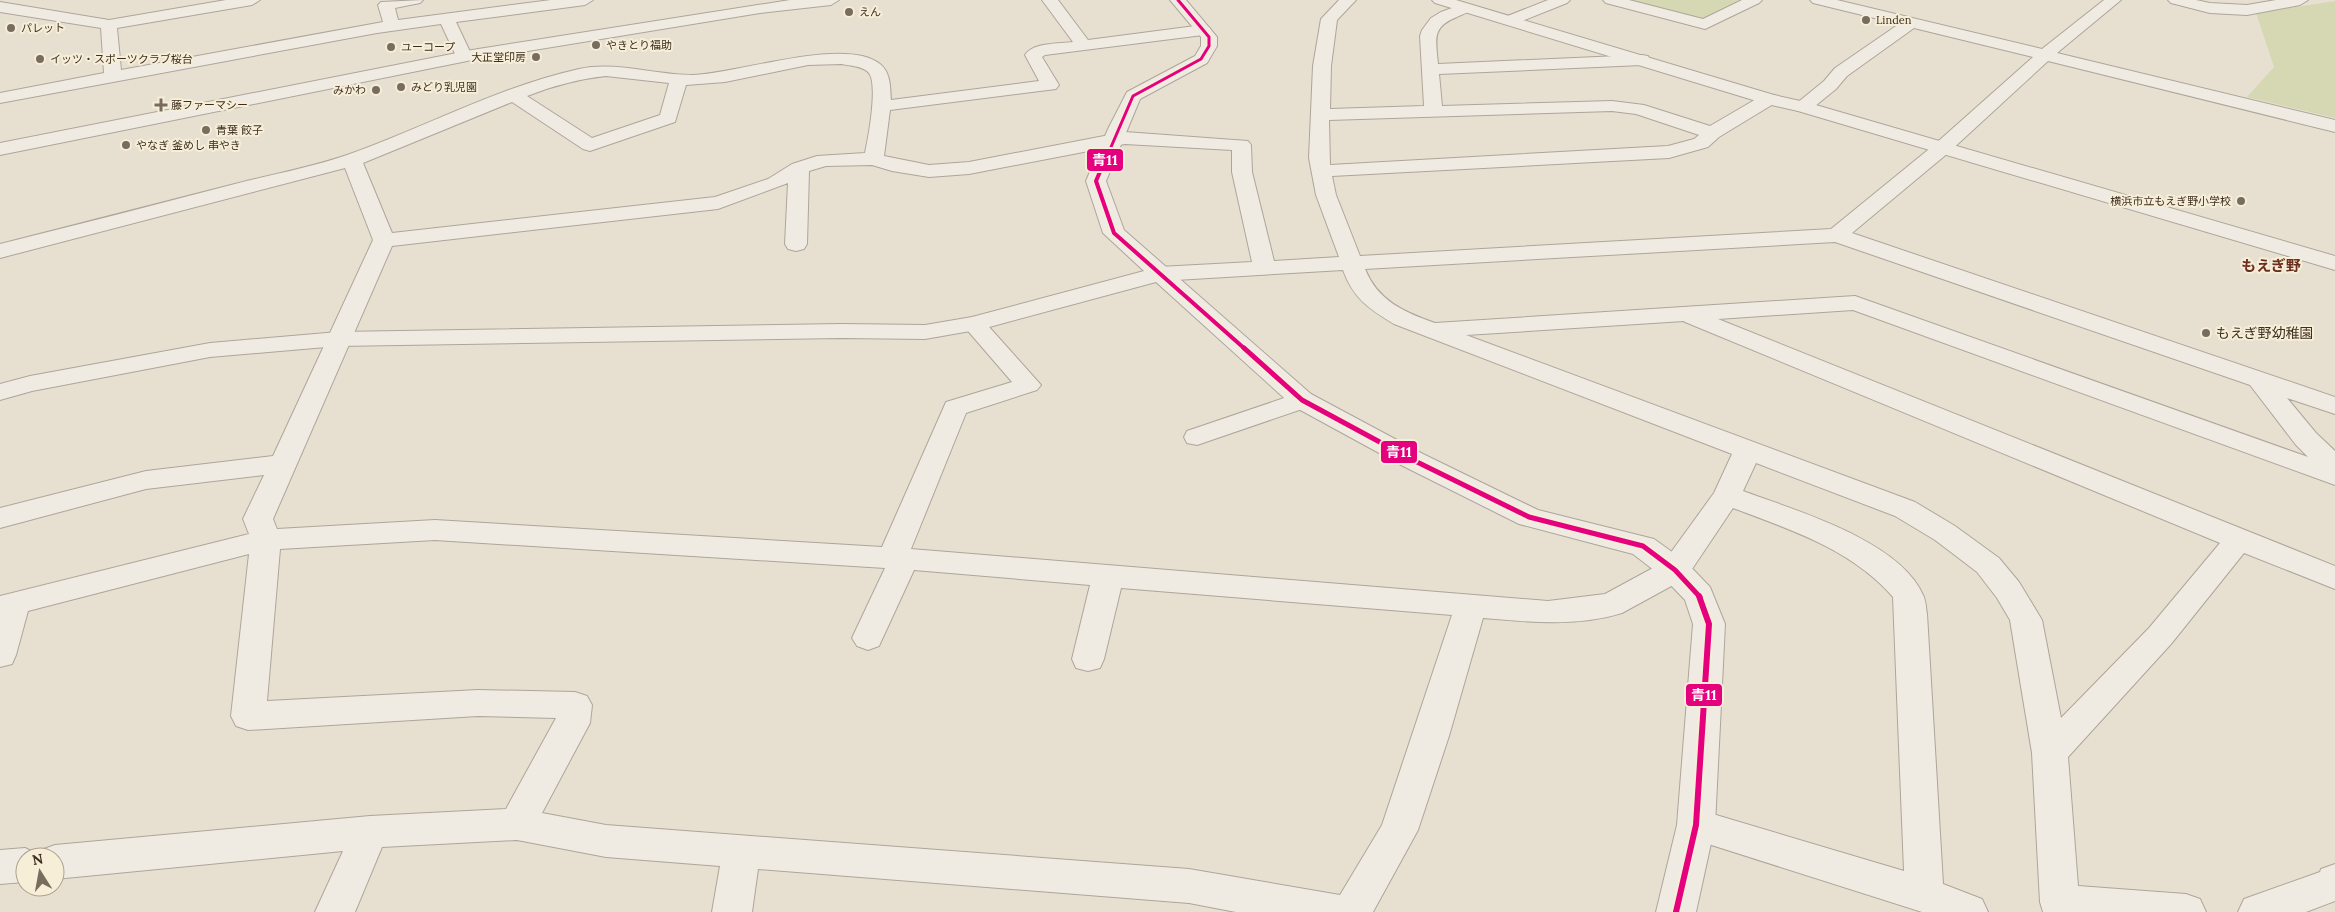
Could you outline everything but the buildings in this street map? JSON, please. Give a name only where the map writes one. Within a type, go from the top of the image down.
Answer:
[{"type":"street","points":[[0,7],[109,25],[207,4],[252,0]]},
{"type":"street","points":[[392,26],[386,5],[415,0]]},
{"type":"street","points":[[513,9],[532,0]]},
{"type":"street","points":[[0,98],[392,26],[585,0]]},
{"type":"street","points":[[0,149],[464,56],[760,8],[831,0]]},
{"type":"street","points":[[1050,0],[1084,45]]},
{"type":"street","points":[[1178,0],[1209,37],[1209,46],[1201,59],[1133,96],[1112,140],[1096,181],[1114,233],[1302,400],[1405,456],[1528,517],[1644,546],[1675,570],[1699,595],[1709,624],[1696,825],[1676,912]]},
{"type":"street","points":[[1440,0],[1463,9],[1511,20],[1769,99],[1803,107],[2335,263]]},
{"type":"street","points":[[1511,20],[1562,0]]},
{"type":"street","points":[[1611,0],[1705,24],[1754,0]]},
{"type":"street","points":[[1818,0],[2335,126]]},
{"type":"street","points":[[1837,235],[1941,149],[2045,55],[2113,0]]},
{"type":"street","points":[[2176,0],[2210,8],[2247,10],[2300,0]]},
{"type":"street","points":[[1344,1],[1328,19],[1322,66],[1319,158],[1322,182],[1361,287],[1382,306],[1402,319],[1905,509],[1945,533],[1988,565],[2008,590],[2026,620],[2050,753],[2062,907],[2186,912]]},
{"type":"street","points":[[1433,111],[1428,36],[1430,27],[1441,17],[1463,9]]},
{"type":"street","points":[[447,19],[464,56]]},
{"type":"street","points":[[1803,107],[1830,85],[1841,72],[1910,23]]},
{"type":"street","points":[[109,25],[112,77]]},
{"type":"street","points":[[882,106],[1050,85],[1033,55],[1041,51],[1203,30]]},
{"type":"street","points":[[0,250],[352,160],[561,78],[606,71],[692,80],[725,77],[808,60],[842,59],[864,63],[878,72],[882,106],[874,158]]},
{"type":"street","points":[[1430,69],[1642,60]]},
{"type":"street","points":[[515,96],[590,145],[668,118],[679,78]]},
{"type":"street","points":[[1322,171],[1669,152],[1701,143],[1712,133],[1769,99]]},
{"type":"street","points":[[1321,115],[1612,106],[1638,109],[1712,133]]},
{"type":"street","points":[[384,240],[718,203],[775,183],[799,168],[824,160],[874,158],[892,165],[929,171],[969,168],[1125,138],[1241,145],[1242,172],[1266,268]]},
{"type":"street","points":[[352,160],[384,240],[258,519],[266,540],[248,716],[478,703],[575,705],[573,723],[517,824]]},
{"type":"street","points":[[796,244],[799,168]]},
{"type":"street","points":[[0,392],[30,384],[210,350],[338,339],[925,332],[974,324],[1159,274],[1837,235],[2335,406]]},
{"type":"street","points":[[1429,330],[1854,303],[2335,476]]},
{"type":"street","points":[[1686,314],[2335,578]]},
{"type":"street","points":[[868,638],[955,408],[1028,385],[974,324]]},
{"type":"street","points":[[2260,380],[2306,439],[2335,467]]},
{"type":"street","points":[[1197,437],[1302,400]]},
{"type":"street","points":[[0,654],[7,605],[266,540],[435,530],[898,559],[1548,612],[1611,605],[1675,570],[1727,495],[1748,449]]},
{"type":"street","points":[[0,518],[146,480],[283,464]]},
{"type":"street","points":[[1727,495],[1823,533],[1861,552],[1886,570],[1908,593],[1911,614],[1924,895]]},
{"type":"street","points":[[2050,753],[2160,636],[2239,539]]},
{"type":"street","points":[[1088,659],[1108,576]]},
{"type":"street","points":[[1352,912],[1399,830],[1431,736],[1470,606]]},
{"type":"street","points":[[65,861],[370,832],[517,824],[606,841],[1188,886],[1337,912]]},
{"type":"street","points":[[1696,825],[1924,895],[1968,912]]},
{"type":"street","points":[[334,912],[370,832]]},
{"type":"street","points":[[732,912],[742,851]]},
{"type":"street","points":[[0,867],[15,866]]},
{"type":"street","points":[[2258,912],[2334,884],[2335,881]]},
{"type":"green space","points":[[1620,0],[1752,0],[1706,20],[1694,20]]},
{"type":"green space","points":[[2335,1],[2335,118],[2247,97],[2274,67],[2256,13]]},
{"type":"transit line","name":"青11","points":[[1178,0],[1209,37],[1209,46],[1201,59],[1133,96],[1096,181],[1114,233],[1302,400],[1413,460],[1529,517],[1643,546],[1675,570],[1699,595],[1709,624],[1696,825],[1676,912]]},
{"type":"place","name":"えん","points":[[849,12]]},
{"type":"place","name":"Linden","points":[[1866,20]]},
{"type":"place","name":"パレット","points":[[11,28]]},
{"type":"place","name":"やきとり福助","points":[[596,45]]},
{"type":"place","name":"ユーコープ","points":[[391,47]]},
{"type":"place","name":"大正堂印房","points":[[536,57]]},
{"type":"place","name":"イッツ・スポーツクラブ桜台","points":[[40,59]]},
{"type":"place","name":"みどり乳児園","points":[[401,87]]},
{"type":"place","name":"みかわ","points":[[376,90]]},
{"type":"place","name":"藤ファーマシー","points":[[161,105]]},
{"type":"place","name":"青葉 餃子","points":[[206,130]]},
{"type":"place","name":"やなぎ 釜めし 串やき","points":[[126,145]]},
{"type":"place","name":"横浜市立もえぎ野小学校","points":[[2241,201]]},
{"type":"place","name":"もえぎ野幼稚園","points":[[2206,333]]},
{"type":"district","name":"もえぎ野","points":[[2271,265]]}]
